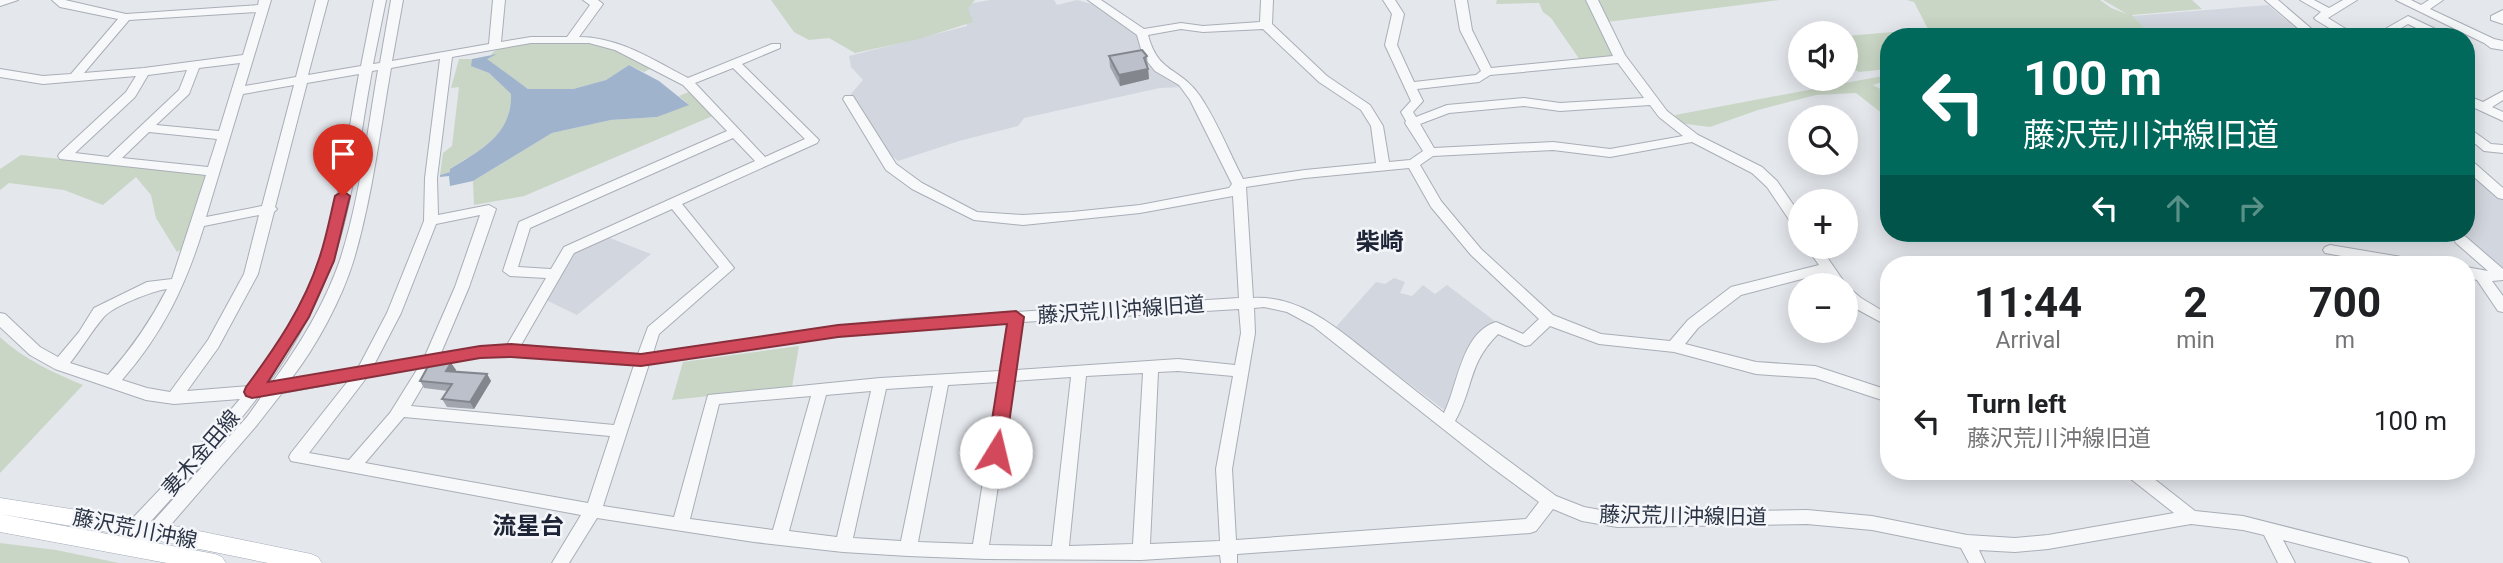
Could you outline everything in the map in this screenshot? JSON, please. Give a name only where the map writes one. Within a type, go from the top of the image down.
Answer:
[{"type":"main road","name":"藤沢荒川沖線","points":[[0,506],[139,535],[311,563]]},
{"type":"main road","name":"藤沢荒川沖線","points":[[0,523],[139,535],[215,563]]},
{"type":"street","points":[[0,2],[12,0]]},
{"type":"street","points":[[58,0],[64,5],[127,17],[214,6],[263,4],[239,91],[178,283],[156,325],[136,354],[110,383]]},
{"type":"street","points":[[174,398],[213,344],[240,300],[251,274],[322,0]]},
{"type":"street","name":"妻木金田線","points":[[139,535],[252,392],[301,317],[326,261],[343,196],[380,0]]},
{"type":"street","name":"妻木金田線","points":[[139,535],[239,436],[278,387],[322,316],[346,262],[358,216],[397,0]]},
{"type":"street","points":[[495,46],[499,0]]},
{"type":"street","points":[[572,38],[597,5],[589,0]]},
{"type":"street","points":[[1094,0],[1142,33],[1147,54],[1159,68],[1183,82],[1196,99],[1239,184],[1248,333],[1224,469],[1228,556]]},
{"type":"street","points":[[1266,25],[1267,0]]},
{"type":"street","points":[[1389,0],[1398,13],[1391,45],[1417,101],[1407,112],[1430,152]]},
{"type":"street","points":[[1461,0],[1466,30],[1487,72]]},
{"type":"street","points":[[1592,0],[1620,59],[1653,101],[1677,126],[1694,138],[1757,170],[1772,184],[1788,208]]},
{"type":"street","points":[[2271,0],[2304,28]]},
{"type":"street","points":[[2306,0],[2329,12]]},
{"type":"street","points":[[2337,28],[2320,18],[2351,0]]},
{"type":"street","points":[[2402,0],[2462,28]]},
{"type":"street","points":[[2421,9],[2437,0]]},
{"type":"street","points":[[2503,12],[2495,18],[2503,21]]},
{"type":"street","points":[[74,79],[127,17]]},
{"type":"street","points":[[2392,28],[2407,19],[2426,28]]},
{"type":"street","points":[[1142,33],[1181,26],[1203,29],[1266,25],[1322,79],[1366,108],[1377,126],[1383,165]]},
{"type":"street","points":[[2475,34],[2490,41],[2492,45],[2503,45]]},
{"type":"street","points":[[239,91],[531,40],[572,38],[618,47],[687,82],[762,161]]},
{"type":"street","points":[[687,82],[776,46]]},
{"type":"street","points":[[447,54],[431,178],[430,222],[394,313],[363,372],[298,457],[593,510],[681,523],[843,545],[981,552],[1228,556],[1530,526],[1550,501]]},
{"type":"street","points":[[0,73],[43,80],[74,79],[248,58]]},
{"type":"street","points":[[1410,86],[1479,78],[1487,72],[1620,59]]},
{"type":"street","points":[[511,351],[569,250],[813,140],[735,63]]},
{"type":"street","points":[[111,161],[185,91],[194,66]]},
{"type":"street","points":[[144,72],[131,94],[64,156],[214,172]]},
{"type":"street","points":[[2484,107],[2503,95]]},
{"type":"street","points":[[849,99],[891,167],[917,186],[974,216],[1023,220],[1140,209],[1233,192],[1239,184],[1413,163],[1430,152],[1553,146],[1611,153],[1694,138]]},
{"type":"street","points":[[1411,123],[1447,109],[1524,102],[1560,107],[1653,101]]},
{"type":"street","points":[[2475,103],[2503,117]]},
{"type":"street","points":[[146,128],[225,136]]},
{"type":"street","points":[[553,274],[510,271],[524,225],[736,132]]},
{"type":"street","points":[[2475,137],[2488,148],[2503,149]]},
{"type":"street","points":[[1413,163],[1436,204],[1476,252],[1548,319],[1598,339],[1674,347],[1756,368],[1815,372],[1880,393]]},
{"type":"street","points":[[2475,171],[2503,195]]},
{"type":"street","points":[[2488,182],[2503,181]]},
{"type":"street","points":[[559,563],[593,510],[641,360],[653,331],[727,268],[673,202]]},
{"type":"street","points":[[198,223],[270,209]]},
{"type":"street","points":[[352,467],[400,411],[429,361],[467,275],[489,209],[430,222]]},
{"type":"street","points":[[2463,242],[2502,275]]},
{"type":"street","points":[[2330,250],[2366,256]]},
{"type":"street","points":[[1820,259],[1830,273]]},
{"type":"street","points":[[1674,347],[1693,324],[1736,291],[1826,268]]},
{"type":"street","points":[[2475,275],[2482,277],[2502,275]]},
{"type":"street","points":[[2482,277],[2503,307]]},
{"type":"street","points":[[60,365],[84,336],[99,312],[152,286],[178,283]]},
{"type":"street","name":"藤沢荒川沖線旧道","points":[[0,318],[34,351],[60,365],[146,394],[174,398],[252,392],[480,352],[511,351],[641,360],[838,331],[1248,301],[1282,305],[1318,322],[1550,501],[1582,514],[1617,520],[1807,517],[1872,523],[1966,542],[2015,545],[2048,542],[2191,517],[2269,529],[2401,563]]},
{"type":"street","points":[[1858,303],[1880,316]]},
{"type":"street","points":[[981,552],[1016,317]]},
{"type":"street","points":[[1447,421],[1457,406],[1466,366],[1482,340],[1496,327],[1525,341],[1548,319]]},
{"type":"street","points":[[681,523],[713,399],[880,384],[1178,365],[1240,371]]},
{"type":"street","points":[[1141,553],[1151,367]]},
{"type":"street","points":[[1060,553],[1079,372]]},
{"type":"street","points":[[908,549],[942,380]]},
{"type":"street","points":[[843,545],[880,384]]},
{"type":"street","points":[[779,536],[820,390]]},
{"type":"street","points":[[400,411],[618,431]]},
{"type":"street","points":[[2144,480],[2191,517]]},
{"type":"street","points":[[2269,529],[2287,563]]},
{"type":"street","points":[[1966,542],[1977,563]]},
{"type":"shaded area","points":[[990,0],[1054,0],[1057,5],[1077,0],[1092,4],[1123,22],[1137,35],[1142,57],[1151,67],[1184,87],[1160,88],[1024,118],[1018,126],[959,141],[898,161],[885,150],[850,95],[863,80],[851,67],[849,56],[967,26],[962,5]]},
{"type":"shaded area","points":[[2268,5],[2295,28],[2144,28],[2133,16]]},
{"type":"shaded area","points":[[2475,178],[2503,200],[2503,270],[2461,242],[2475,242]]},
{"type":"shaded area","points":[[607,237],[651,254],[577,315],[546,300],[577,250]]},
{"type":"shaded area","points":[[1394,278],[1405,282],[1400,293],[1412,296],[1423,285],[1435,294],[1447,285],[1496,322],[1447,412],[1335,328],[1376,282],[1385,284]]},
{"type":"green space","points":[[771,0],[975,0],[968,8],[973,22],[919,39],[855,53],[829,38],[809,40],[794,32]]},
{"type":"green space","points":[[1497,0],[1585,0],[1614,56],[1580,60],[1539,3],[1496,4]]},
{"type":"green space","points":[[1596,0],[1779,0],[1607,22]]},
{"type":"green space","points":[[1907,0],[2100,0],[2127,14],[2103,0],[2192,0],[2202,9],[2132,15],[2144,28],[1927,28],[1914,2]]},
{"type":"green space","points":[[1880,33],[1880,70],[1859,72],[1858,35]]},
{"type":"green space","points":[[556,40],[606,48],[652,68],[644,72],[629,65],[606,80],[573,89],[528,89],[486,59],[493,56],[491,55],[496,50],[512,44]]},
{"type":"green space","points":[[459,59],[472,59],[472,66],[489,73],[511,94],[510,108],[501,130],[493,139],[451,168],[450,172],[440,175],[443,153],[452,146],[459,87],[451,88]]},
{"type":"green space","points":[[1880,77],[1880,83],[1873,85],[1880,89],[1880,112],[1856,93],[1816,95],[1758,110],[1710,127],[1679,123],[1675,115],[1803,91],[1858,91],[1858,81]]},
{"type":"green space","points":[[689,92],[715,115],[524,196],[474,205],[473,181],[552,133],[611,120],[657,117],[688,104],[679,96]]},
{"type":"green space","points":[[21,155],[207,174],[187,246],[177,252],[156,218],[151,195],[136,177],[103,205],[64,190],[9,183],[0,190],[0,169]]},
{"type":"green space","points":[[0,337],[29,359],[83,385],[0,473]]},
{"type":"green space","points":[[799,346],[792,387],[672,400],[683,362]]},
{"type":"green space","points":[[0,543],[56,550],[119,563],[0,563]]},
{"type":"water","points":[[497,54],[487,59],[528,89],[573,89],[606,80],[629,65],[659,81],[689,105],[657,117],[611,120],[552,133],[473,181],[450,186],[449,176],[440,175],[450,172],[450,169],[483,148],[500,131],[506,120],[511,94],[489,73],[471,66],[472,59]]},
{"type":"building","points":[[1142,50],[1147,56],[1144,58],[1148,69],[1119,75],[1109,56]]},
{"type":"building","points":[[431,361],[451,363],[446,371],[487,374],[470,402],[442,399],[452,384],[420,381]]},
{"type":"district","name":"柴崎","points":[[1380,242]]},
{"type":"district","name":"流星台","points":[[528,526]]},
{"type":"route","points":[[343,196],[326,261],[301,317],[252,392],[480,352],[511,351],[641,360],[838,331],[1016,317],[996,452]]}]
